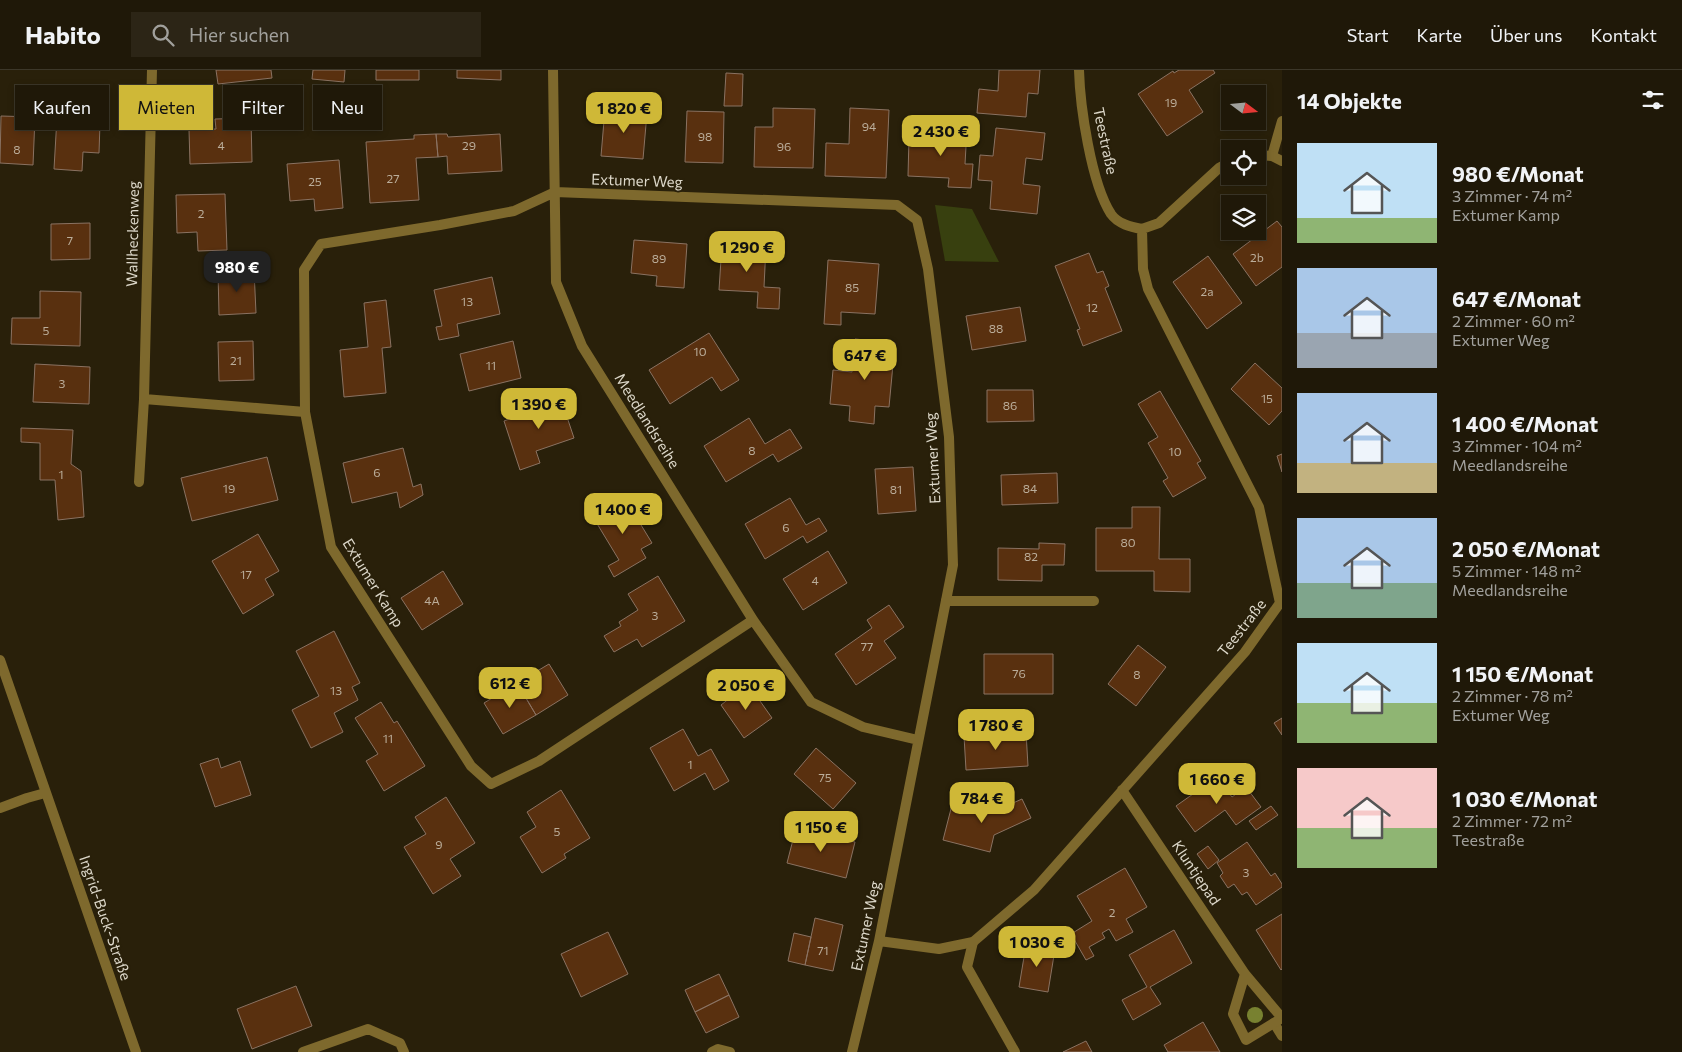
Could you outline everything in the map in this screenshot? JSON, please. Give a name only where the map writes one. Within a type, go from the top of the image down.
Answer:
[{"type":"street","name":"Wallheckenweg","points":[[139,482],[144,399],[152,70]]},
{"type":"street","name":"Meedlandsreihe","points":[[553,70],[556,282],[582,346],[753,620],[811,702],[863,727],[918,740]]},
{"type":"street","name":"Teestraße","points":[[973,942],[1034,890],[1245,652],[1280,603],[1259,507],[1148,289],[1143,269],[1142,229],[1127,226],[1112,215],[1102,194],[1092,165],[1079,88],[1079,70]]},
{"type":"street","points":[[1272,156],[1282,121]]},
{"type":"street","points":[[1266,156],[1272,156],[1282,162]]},
{"type":"street","points":[[1142,229],[1159,223],[1221,167]]},
{"type":"street","name":"Extumer Kamp","points":[[555,192],[514,211],[321,244],[304,270],[305,412],[331,547],[471,766],[491,784],[539,761],[753,620]]},
{"type":"street","name":"Extumer Weg","points":[[555,192],[897,205],[917,220],[928,269],[949,437],[953,565],[879,941],[852,1052]]},
{"type":"street","points":[[144,399],[305,412]]},
{"type":"street","points":[[946,600],[1094,601]]},
{"type":"street","name":"Ingrid-Buck-Straße","points":[[0,660],[136,1052]]},
{"type":"street","name":"Kluntjepad","points":[[1122,790],[1245,974],[1282,1018],[1274,1023]]},
{"type":"street","points":[[0,808],[27,798],[45,794]]},
{"type":"street","points":[[879,941],[939,948],[973,942],[967,967],[1015,1052]]},
{"type":"street","points":[[1245,974],[1233,1014],[1246,1040],[1274,1023],[1282,1036]]},
{"type":"street","points":[[302,1052],[368,1029],[400,1043],[404,1052]]},
{"type":"street","points":[[712,1052],[718,1049],[730,1052]]},
{"type":"green space","points":[[935,205],[972,209],[999,262],[945,261]]},
{"type":"building","points":[[216,70],[271,70],[272,78],[218,84]]},
{"type":"building","points":[[313,70],[345,70],[344,82],[312,79]]},
{"type":"building","points":[[376,70],[419,70],[419,80],[376,80]]},
{"type":"building","points":[[457,70],[501,70],[501,80],[457,78]]},
{"type":"building","points":[[999,70],[1040,70],[1038,94],[1028,93],[1026,117],[977,113],[979,89],[998,91]]},
{"type":"building","points":[[1179,70],[1213,70],[1215,73],[1189,90],[1203,112],[1167,136],[1138,94],[1173,71],[1174,73]]},
{"type":"building","points":[[726,73],[743,74],[742,106],[724,106]]},
{"type":"building","points":[[773,108],[815,109],[813,168],[754,167],[755,127],[773,127]]},
{"type":"building","points":[[850,108],[889,110],[886,178],[825,176],[826,143],[849,144]]},
{"type":"building","points":[[605,109],[647,113],[643,159],[601,156]]},
{"type":"building","points":[[687,111],[724,112],[723,163],[685,162]]},
{"type":"building","points":[[1,116],[15,116],[15,130],[34,130],[33,165],[0,163]]},
{"type":"building","points":[[215,119],[223,119],[223,130],[251,130],[252,162],[190,164],[189,130],[216,129]]},
{"type":"building","points":[[931,127],[967,129],[965,164],[973,164],[971,188],[948,187],[949,178],[908,176],[909,138],[930,139]]},
{"type":"building","points":[[996,128],[1045,133],[1042,160],[1026,158],[1023,184],[1040,186],[1037,214],[990,209],[992,181],[978,180],[980,155],[993,156]]},
{"type":"building","points":[[56,130],[100,130],[99,153],[83,152],[82,171],[54,169]]},
{"type":"building","points":[[436,134],[438,157],[416,158],[419,200],[370,203],[366,142],[414,139],[414,135]]},
{"type":"building","points":[[436,134],[447,134],[448,137],[500,134],[502,171],[448,174],[447,156],[438,157]]},
{"type":"building","points":[[339,160],[343,208],[315,211],[314,199],[290,201],[287,164]]},
{"type":"building","points":[[225,194],[227,250],[198,251],[197,232],[177,233],[176,195]]},
{"type":"building","points":[[1277,221],[1282,227],[1282,267],[1256,286],[1233,254],[1252,240],[1266,240],[1266,229]]},
{"type":"building","points":[[90,223],[90,259],[51,260],[51,224]]},
{"type":"building","points":[[634,240],[687,244],[684,288],[656,286],[657,276],[631,273]]},
{"type":"building","points":[[722,244],[766,246],[764,287],[780,288],[779,309],[757,308],[758,292],[719,290]]},
{"type":"building","points":[[1089,253],[1097,273],[1103,271],[1109,286],[1105,288],[1122,331],[1083,346],[1077,330],[1080,329],[1055,266]]},
{"type":"building","points":[[1208,256],[1242,303],[1207,329],[1173,282]]},
{"type":"building","points":[[828,260],[879,264],[875,314],[841,312],[841,325],[824,324]]},
{"type":"building","points":[[254,270],[256,313],[219,315],[218,272]]},
{"type":"building","points":[[492,277],[500,314],[457,324],[459,336],[439,340],[436,327],[442,326],[434,290]]},
{"type":"building","points":[[40,291],[81,292],[80,346],[11,344],[12,318],[40,318]]},
{"type":"building","points":[[386,300],[391,347],[382,348],[386,393],[344,397],[340,350],[368,347],[364,303]]},
{"type":"building","points":[[1020,307],[1026,341],[972,350],[966,316]]},
{"type":"building","points":[[709,333],[739,380],[721,391],[712,377],[670,404],[649,370]]},
{"type":"building","points":[[855,339],[895,343],[889,407],[875,406],[874,424],[849,421],[850,406],[830,404],[833,370],[852,372]]},
{"type":"building","points":[[253,341],[254,380],[219,381],[218,342]]},
{"type":"building","points":[[513,341],[521,378],[469,391],[460,354]]},
{"type":"building","points":[[1255,363],[1282,388],[1282,411],[1269,425],[1231,389]]},
{"type":"building","points":[[35,364],[90,367],[89,404],[33,402]]},
{"type":"building","points":[[987,390],[1033,390],[1034,421],[987,422]]},
{"type":"building","points":[[1160,391],[1201,461],[1197,463],[1206,478],[1173,497],[1163,481],[1168,478],[1148,443],[1158,437],[1138,404]]},
{"type":"building","points":[[559,393],[574,438],[536,451],[540,463],[520,470],[504,421],[534,410],[532,402]]},
{"type":"building","points":[[749,418],[765,444],[790,429],[802,448],[778,462],[773,454],[726,482],[704,446]]},
{"type":"building","points":[[21,428],[73,430],[71,464],[81,471],[84,517],[58,520],[55,480],[40,480],[40,443],[21,442]]},
{"type":"building","points":[[403,448],[413,487],[421,484],[423,495],[400,508],[397,492],[352,503],[343,463]]},
{"type":"building","points":[[1282,454],[1282,472],[1277,456]]},
{"type":"building","points":[[267,457],[278,500],[192,521],[181,478]]},
{"type":"building","points":[[913,467],[916,511],[878,514],[875,469]]},
{"type":"building","points":[[1057,473],[1058,503],[1002,505],[1001,475]]},
{"type":"building","points":[[624,497],[652,543],[641,549],[646,558],[614,577],[608,566],[619,560],[593,517]]},
{"type":"building","points":[[790,498],[806,525],[819,518],[827,531],[807,543],[803,536],[765,559],[745,524]]},
{"type":"building","points":[[1132,507],[1160,507],[1159,559],[1190,559],[1190,592],[1154,591],[1154,571],[1096,571],[1096,528],[1132,528]]},
{"type":"building","points":[[258,534],[279,571],[265,579],[274,595],[243,614],[212,561]]},
{"type":"building","points":[[1039,543],[1065,544],[1064,565],[1042,565],[1042,581],[998,580],[998,548],[1039,549]]},
{"type":"building","points":[[828,551],[847,583],[803,610],[783,579]]},
{"type":"building","points":[[443,571],[463,604],[422,630],[401,598]]},
{"type":"building","points":[[658,576],[685,621],[642,647],[637,639],[614,652],[604,636],[621,626],[619,622],[638,610],[628,594]]},
{"type":"building","points":[[889,605],[904,627],[884,641],[896,658],[856,685],[835,654],[872,628],[867,620]]},
{"type":"building","points":[[334,631],[360,683],[352,687],[358,700],[334,713],[343,732],[311,748],[292,710],[319,696],[296,651]]},
{"type":"building","points":[[1138,645],[1166,667],[1136,706],[1108,684]]},
{"type":"building","points":[[984,654],[1053,654],[1053,694],[984,694]]},
{"type":"building","points":[[549,664],[568,695],[536,715],[517,683]]},
{"type":"building","points":[[517,683],[536,715],[503,734],[484,703]]},
{"type":"building","points":[[748,684],[772,718],[744,738],[721,705]]},
{"type":"building","points":[[381,702],[394,723],[397,721],[425,766],[384,791],[366,761],[378,754],[355,718]]},
{"type":"building","points":[[1282,718],[1282,735],[1274,723]]},
{"type":"building","points":[[683,729],[698,756],[711,749],[729,781],[714,790],[705,773],[674,791],[650,748]]},
{"type":"building","points":[[1026,732],[1028,766],[966,770],[964,736]]},
{"type":"building","points":[[816,748],[856,783],[833,809],[794,774]]},
{"type":"building","points":[[218,758],[221,768],[240,761],[251,795],[215,807],[200,764]]},
{"type":"building","points":[[1217,777],[1232,797],[1246,787],[1261,807],[1236,825],[1225,810],[1195,832],[1176,806]]},
{"type":"building","points":[[561,790],[590,838],[564,854],[566,858],[542,873],[520,837],[536,827],[527,812]]},
{"type":"building","points":[[446,797],[475,843],[450,859],[461,876],[433,894],[404,847],[426,834],[415,817]]},
{"type":"building","points":[[1022,799],[1031,818],[994,835],[990,852],[943,840],[953,801],[995,811]]},
{"type":"building","points":[[1271,806],[1278,815],[1256,830],[1249,821]]},
{"type":"building","points":[[796,828],[855,842],[846,878],[787,863]]},
{"type":"building","points":[[1247,842],[1271,876],[1275,873],[1282,884],[1282,887],[1256,905],[1247,892],[1242,895],[1234,884],[1228,888],[1220,876],[1223,873],[1217,863]]},
{"type":"building","points":[[1208,846],[1219,860],[1208,869],[1197,854]]},
{"type":"building","points":[[1125,868],[1147,907],[1126,919],[1133,932],[1116,941],[1109,929],[1102,933],[1105,938],[1089,947],[1094,956],[1086,960],[1071,934],[1092,921],[1077,896]]},
{"type":"building","points":[[1282,914],[1282,969],[1281,970],[1256,930]]},
{"type":"building","points":[[815,918],[843,925],[833,971],[805,965]]},
{"type":"building","points":[[1174,930],[1192,963],[1150,987],[1161,1004],[1133,1020],[1122,1000],[1147,987],[1129,955]]},
{"type":"building","points":[[608,932],[628,974],[581,997],[561,954]]},
{"type":"building","points":[[794,933],[811,937],[805,965],[788,961]]},
{"type":"building","points":[[1026,945],[1055,949],[1048,992],[1019,987]]},
{"type":"building","points":[[719,974],[729,995],[695,1012],[685,990]]},
{"type":"building","points":[[296,986],[312,1026],[252,1049],[237,1009]]},
{"type":"building","points":[[729,995],[739,1017],[706,1033],[695,1012]]},
{"type":"building","points":[[1203,1022],[1220,1052],[1168,1052],[1164,1045]]},
{"type":"building","points":[[1086,1041],[1092,1052],[1063,1052]]}]
